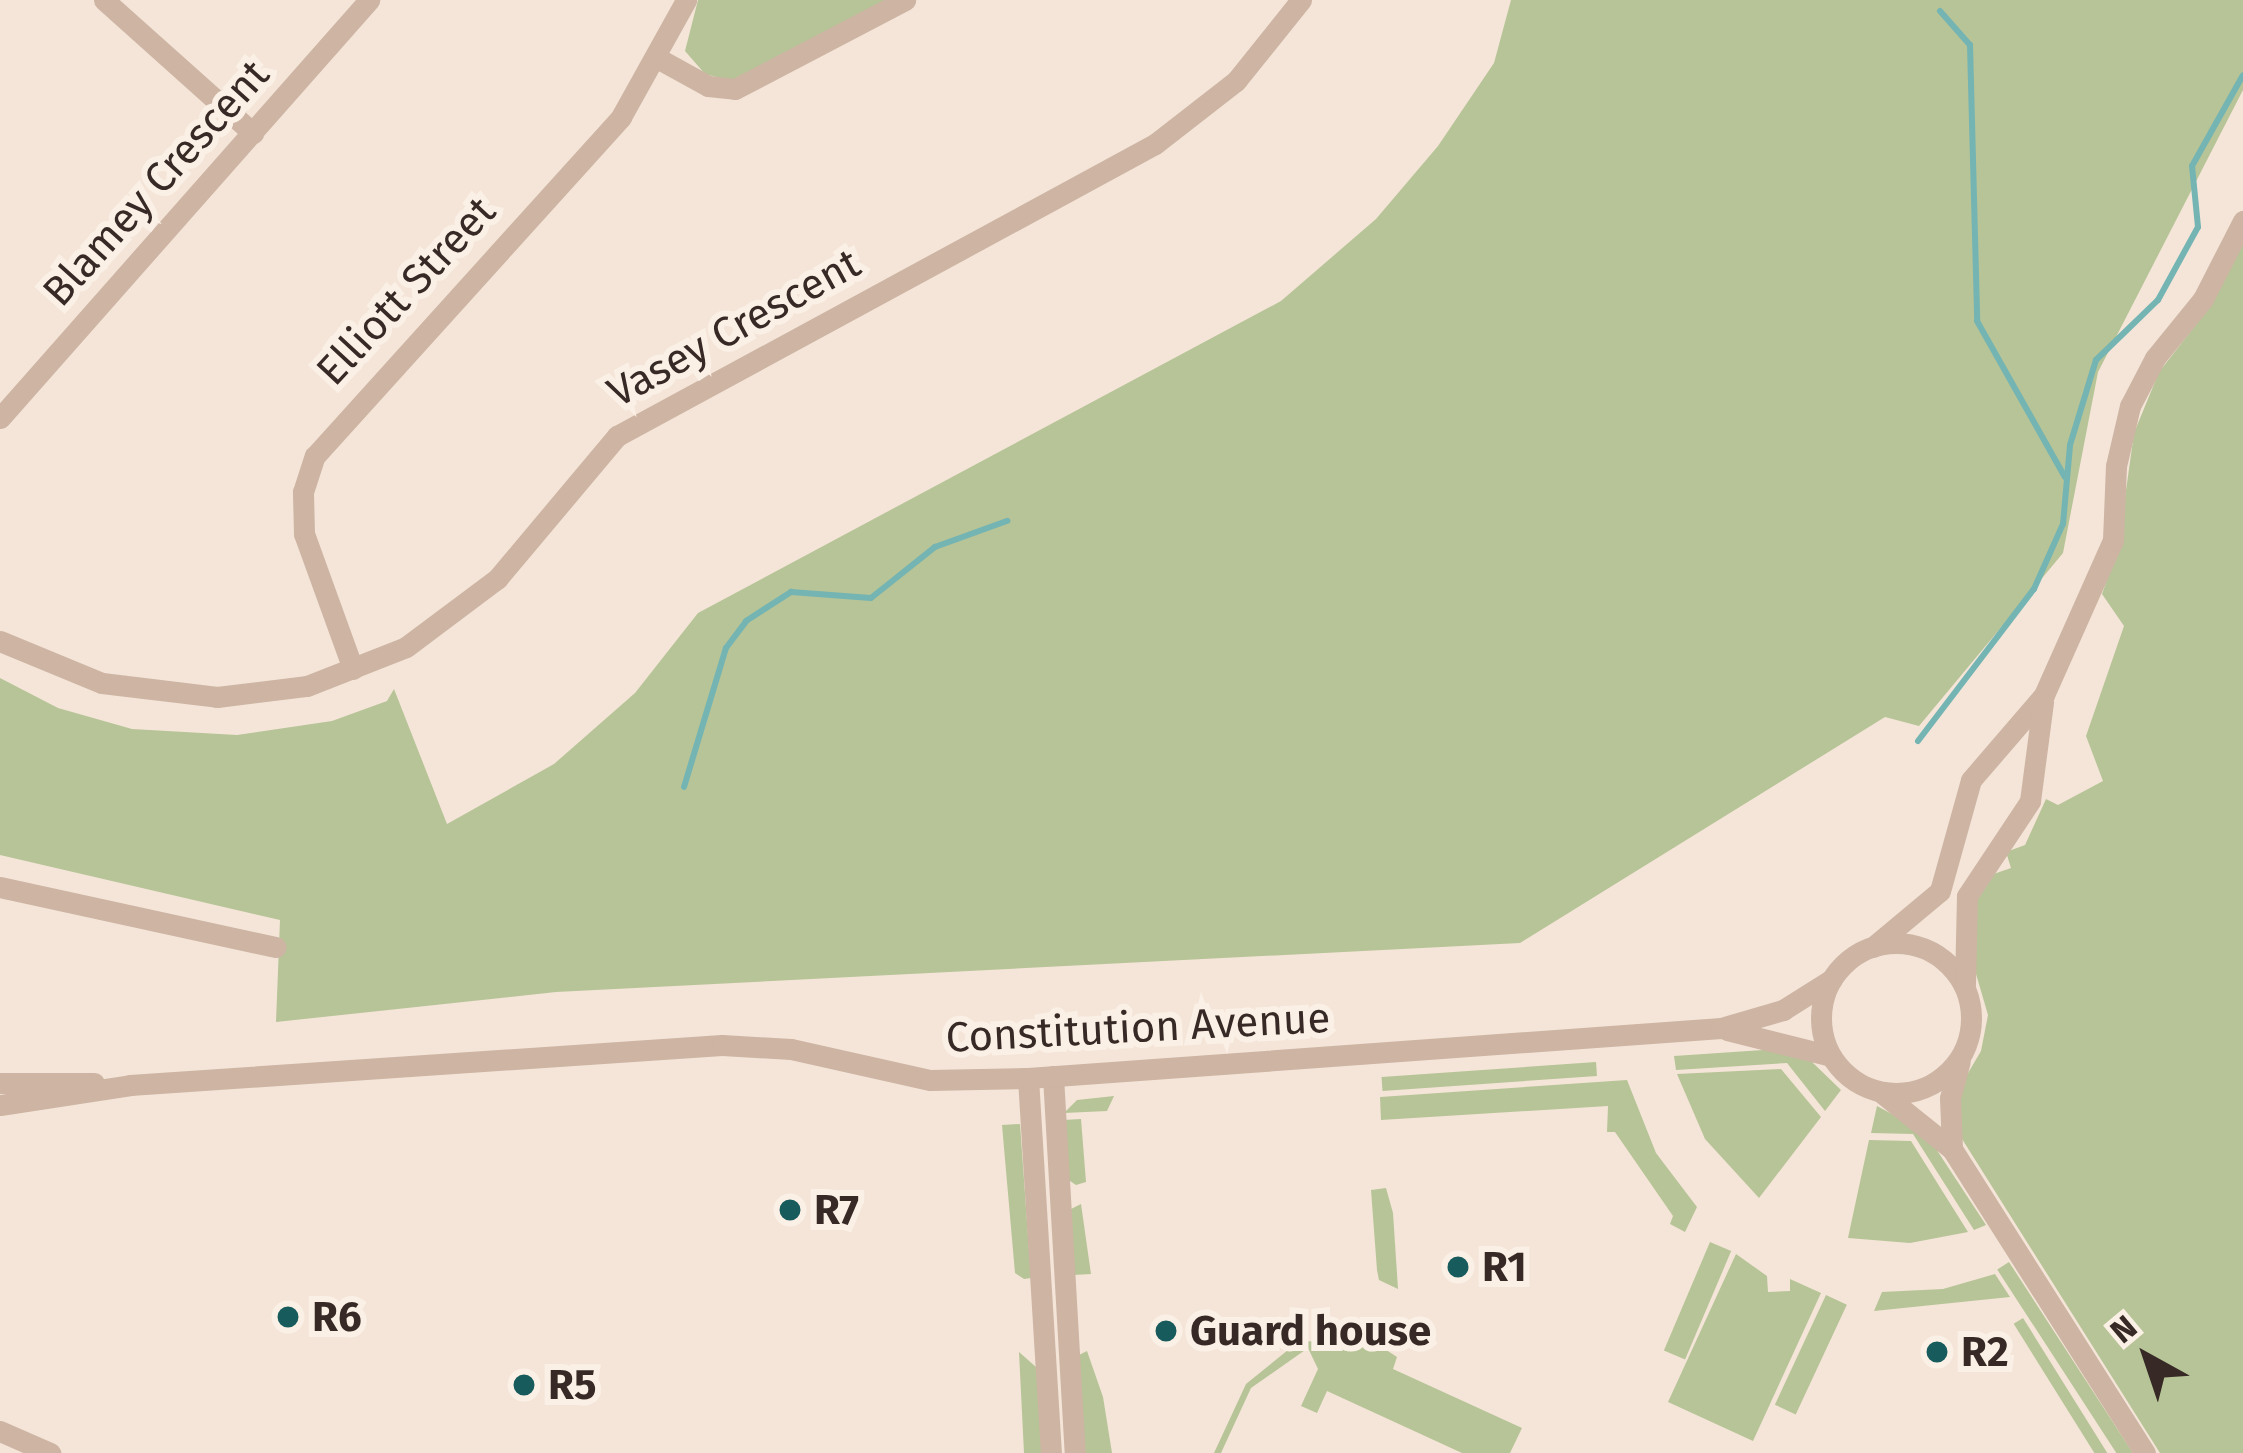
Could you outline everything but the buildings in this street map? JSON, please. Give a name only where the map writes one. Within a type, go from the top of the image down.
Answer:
[{"type":"street","points":[[104,0],[253,133]]},
{"type":"street","name":"Blamey Crescent","points":[[0,418],[369,0]]},
{"type":"street","name":"Elliott Street","points":[[353,669],[304,534],[303,492],[314,456],[621,117],[659,59],[686,0]]},
{"type":"street","points":[[659,59],[708,86],[735,89],[904,0]]},
{"type":"street","name":"Vasey Crescent","points":[[0,641],[80,677],[166,695],[266,694],[353,669],[406,647],[475,600],[617,436],[1156,144],[1236,81],[1301,0]]},
{"type":"street","points":[[1952,1149],[1950,1098],[1972,1019],[1966,989],[1967,896],[2030,801],[2044,695],[2113,540],[2130,406],[2155,358],[2203,299],[2243,221]]},
{"type":"street","points":[[2044,695],[1971,780],[1940,891],[1832,980],[1821,1012],[1831,1056],[1952,1149],[2145,1453]]},
{"type":"street","points":[[0,887],[276,947]]},
{"type":"street","points":[[1873,947],[1923,948],[1951,966],[1966,989]]},
{"type":"street","name":"Constitution Avenue","points":[[0,1084],[130,1085],[722,1046],[791,1049],[931,1080],[1028,1078],[1721,1028],[1783,1010],[1832,980]]},
{"type":"street","name":"Constitution Avenue","points":[[1721,1028],[1831,1056]]},
{"type":"street","points":[[1876,1090],[1931,1084],[1964,1052]]},
{"type":"street","points":[[1052,1453],[1043,1340],[1053,1076]]},
{"type":"street","points":[[1028,1078],[1067,1337],[1075,1453]]},
{"type":"street","name":"Constitution Avenue","points":[[0,1105],[130,1085]]},
{"type":"street","points":[[1043,1340],[1067,1337]]},
{"type":"street","points":[[0,1430],[50,1453]]},
{"type":"green space","points":[[698,0],[886,0],[731,81],[705,74],[685,51]]},
{"type":"green space","points":[[1511,0],[2243,0],[2243,90],[2098,372],[2063,553],[1919,726],[1885,717],[1520,943],[556,992],[276,1022],[280,920],[0,855],[0,678],[58,708],[132,729],[237,735],[332,721],[387,701],[394,689],[447,824],[554,764],[635,693],[698,613],[1281,301],[1376,219],[1438,146],[1494,63]]},
{"type":"green space","points":[[2243,244],[2243,1453],[2160,1453],[1957,1131],[1961,1085],[1981,1051],[1988,1015],[1974,967],[1971,905],[1985,877],[2011,868],[2006,852],[2025,845],[2046,799],[2058,805],[2103,781],[2086,736],[2124,626],[2102,594],[2118,548],[2134,433],[2159,372],[2212,304]]},
{"type":"green space","points":[[1778,1049],[1811,1061],[1841,1090],[1825,1111],[1787,1063],[1676,1070],[1674,1056]]},
{"type":"green space","points":[[1596,1062],[1597,1076],[1383,1091],[1382,1077]]},
{"type":"green space","points":[[1781,1069],[1821,1117],[1759,1198],[1705,1139],[1677,1074]]},
{"type":"green space","points":[[1627,1080],[1656,1153],[1697,1207],[1685,1232],[1670,1224],[1673,1216],[1615,1132],[1607,1132],[1608,1106],[1381,1120],[1380,1097]]},
{"type":"green space","points":[[1114,1096],[1107,1111],[1064,1113],[1077,1100]]},
{"type":"green space","points":[[1877,1106],[1925,1132],[1986,1225],[1974,1230],[1913,1134],[1871,1133]]},
{"type":"green space","points":[[1081,1119],[1086,1182],[1076,1185],[1067,1179],[1063,1120]]},
{"type":"green space","points":[[1020,1124],[1031,1278],[1024,1279],[1015,1273],[1002,1125]]},
{"type":"green space","points":[[1869,1140],[1911,1141],[1968,1232],[1910,1243],[1848,1238]]},
{"type":"green space","points":[[1386,1188],[1393,1213],[1398,1289],[1379,1280],[1377,1270],[1371,1190]]},
{"type":"green space","points":[[1081,1204],[1091,1274],[1073,1275],[1071,1209]]},
{"type":"green space","points":[[1710,1242],[1731,1251],[1685,1360],[1664,1351]]},
{"type":"green space","points":[[1736,1254],[1767,1276],[1768,1292],[1790,1291],[1790,1279],[1821,1293],[1753,1441],[1668,1402]]},
{"type":"green space","points":[[2009,1262],[2133,1452],[2116,1453],[1997,1270]]},
{"type":"green space","points":[[1995,1274],[2010,1297],[1874,1311],[1882,1292],[1943,1289]]},
{"type":"green space","points":[[1826,1295],[1847,1305],[1796,1414],[1775,1405]]},
{"type":"green space","points":[[2023,1318],[2107,1453],[2094,1453],[2014,1324]]},
{"type":"green space","points":[[1368,1338],[1397,1357],[1393,1369],[1522,1428],[1510,1453],[1462,1453],[1327,1391],[1317,1413],[1301,1406],[1318,1369],[1308,1348],[1251,1388],[1221,1453],[1214,1453],[1246,1384],[1298,1342]]},
{"type":"green space","points":[[1087,1351],[1103,1397],[1112,1453],[1085,1453],[1079,1355]]},
{"type":"green space","points":[[1019,1352],[1036,1367],[1043,1453],[1024,1453]]},
{"type":"waterway","points":[[1940,11],[1970,45],[1977,321],[2065,477]]},
{"type":"waterway","points":[[1918,741],[2034,589],[2063,524],[2070,445],[2096,360],[2158,300],[2198,227],[2192,166],[2243,75]]},
{"type":"waterway","points":[[684,787],[726,648],[746,621],[791,592],[871,598],[935,547],[1007,521]]},
{"type":"place","name":"R7","points":[[790,1210]]},
{"type":"place","name":"R1","points":[[1458,1267]]},
{"type":"place","name":"R6","points":[[288,1317]]},
{"type":"place","name":"Guard house","points":[[1166,1331]]},
{"type":"place","name":"R2","points":[[1937,1352]]},
{"type":"place","name":"R5","points":[[524,1385]]}]
